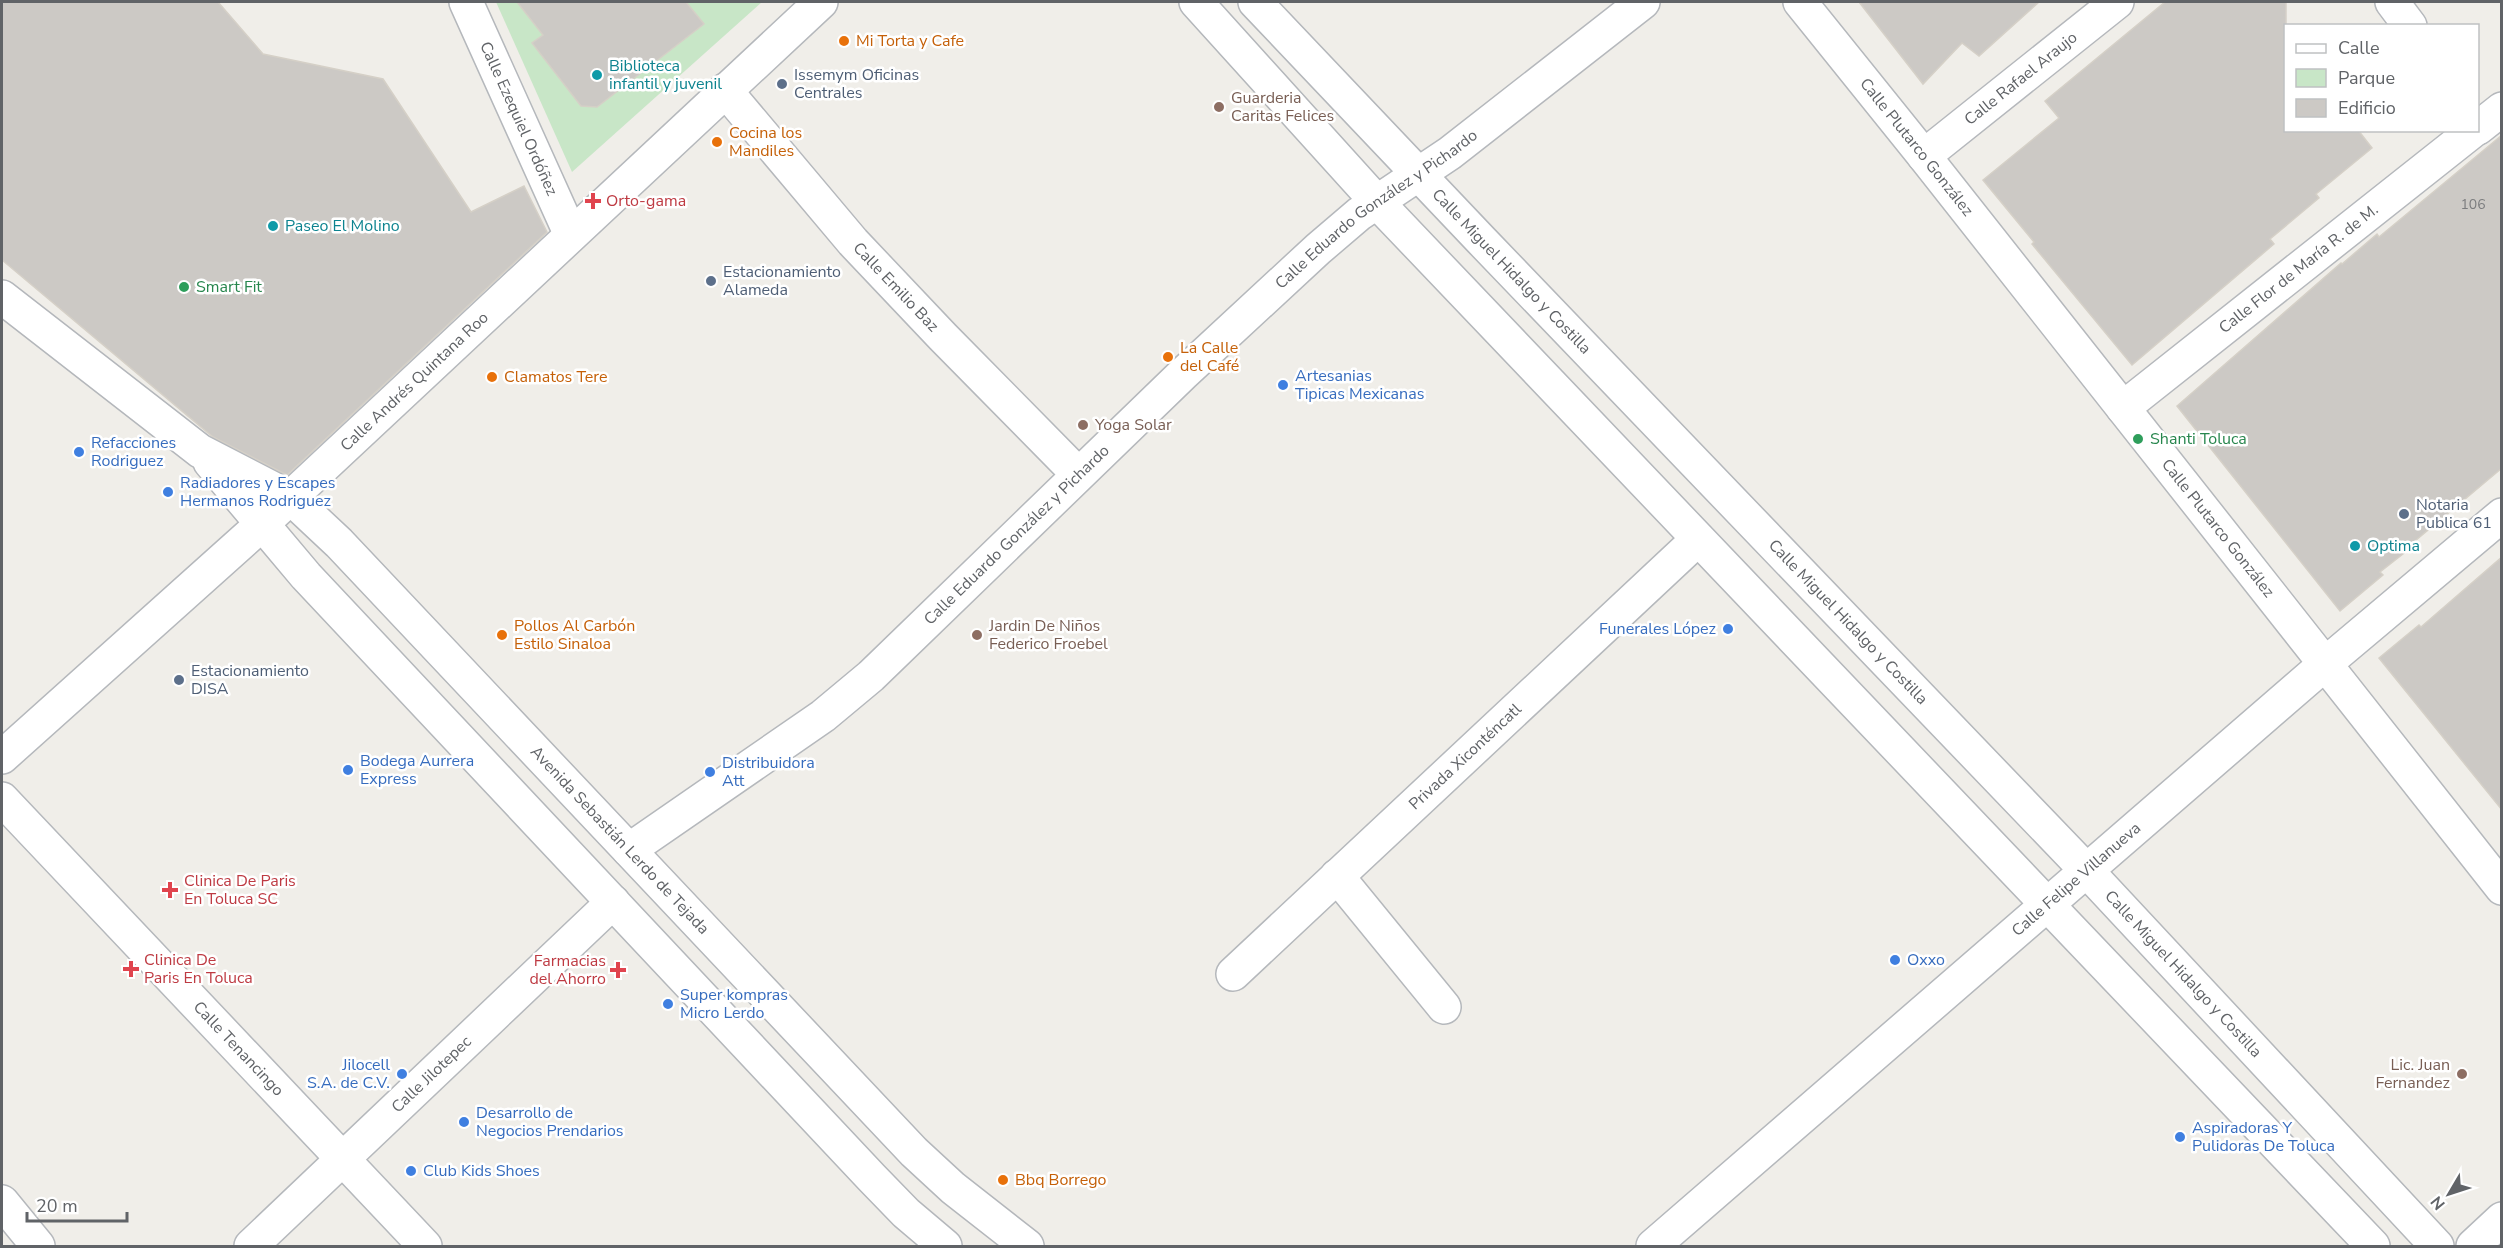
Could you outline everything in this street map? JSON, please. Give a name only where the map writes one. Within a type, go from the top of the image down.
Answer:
[{"type":"street","name":"Calle Ezequiel Ordóñez","points":[[466,2],[571,235]]},
{"type":"street","name":"Calle Andrés Quintana Roo","points":[[2,757],[291,498],[821,2]]},
{"type":"street","points":[[1196,2],[1377,202],[2373,1246]]},
{"type":"street","name":"Calle Miguel Hidalgo y Costilla","points":[[1256,2],[2087,871],[2437,1246]]},
{"type":"street","name":"Calle Eduardo González y Pichardo","points":[[629,850],[823,716],[871,676],[1078,474],[1276,286],[1334,235],[1377,202],[1419,175],[1643,2]]},
{"type":"street","name":"Calle Plutarco González","points":[[1800,2],[2502,888]]},
{"type":"street","name":"Calle Rafael Araujo","points":[[1924,156],[2117,2]]},
{"type":"street","points":[[2392,2],[2408,24]]},
{"type":"street","name":"Calle Emilio Baz","points":[[725,90],[861,250],[1078,474]]},
{"type":"street","name":"Calle Flor de María R. de M.","points":[[2123,408],[2468,132]]},
{"type":"street","name":"Avenida Sebastián Lerdo de Tejada","points":[[2,297],[200,451],[291,498],[339,543],[914,1152],[953,1188],[1027,1246]]},
{"type":"street","name":"Avenida Sebastián Lerdo de Tejada","points":[[200,451],[261,525],[322,593],[872,1178],[945,1246]]},
{"type":"street","name":"Calle Felipe Villanueva","points":[[1653,1246],[2325,664],[2502,515]]},
{"type":"street","name":"Privada Xiconténcatl","points":[[1233,974],[1698,539]]},
{"type":"street","name":"Calle Tenancingo","points":[[2,799],[425,1246]]},
{"type":"street","points":[[1337,876],[1444,1007]]},
{"type":"street","name":"Calle Jilotepec","points":[[250,1246],[344,1160],[613,902]]},
{"type":"street","points":[[2,1202],[38,1246]]},
{"type":"street","points":[[2473,1246],[2502,1220]]},
{"type":"green space","points":[[496,2],[762,2],[572,172]]},
{"type":"building","name":"Paseo El Molino","points":[[2,2],[218,2],[263,54],[383,79],[471,212],[524,186],[547,232],[287,475],[213,437],[2,260]]},
{"type":"building","name":"Biblioteca infantil y juvenil","points":[[517,2],[686,2],[704,24],[597,107],[581,106],[532,43],[543,35]]},
{"type":"building","points":[[1859,2],[2039,2],[1979,56],[1962,43],[1923,84]]},
{"type":"building","points":[[2165,2],[2286,2],[2284,132],[2360,132],[2372,148],[2316,194],[2319,198],[2270,239],[2274,244],[2132,365],[2032,244],[2034,242],[1983,180],[2059,118],[2045,101]]},
{"type":"building","points":[[2502,135],[2502,468],[2415,541],[2417,543],[2380,572],[2383,575],[2340,611],[2177,406],[2341,263],[2377,234],[2379,237]]},
{"type":"building","points":[[2502,557],[2502,810],[2379,658],[2419,625],[2421,627]]},
{"type":"place","name":"Mi Torta y Cafe","points":[[844,41]]},
{"type":"place","name":"Biblioteca infantil y juvenil","points":[[597,75]]},
{"type":"place","name":"Issemym Oficinas Centrales","points":[[782,84]]},
{"type":"place","name":"Guarderia Caritas Felices","points":[[1219,107]]},
{"type":"place","name":"Cocina los Mandiles","points":[[717,142]]},
{"type":"place","name":"Orto-gama","points":[[593,201]]},
{"type":"place","name":"Paseo El Molino","points":[[273,226]]},
{"type":"place","name":"Estacionamiento Alameda","points":[[711,281]]},
{"type":"place","name":"Smart Fit","points":[[184,287]]},
{"type":"place","name":"La Calle del Café","points":[[1168,357]]},
{"type":"place","name":"Clamatos Tere","points":[[492,377]]},
{"type":"place","name":"Artesanias Tipicas Mexicanas","points":[[1283,385]]},
{"type":"place","name":"Yoga Solar","points":[[1083,425]]},
{"type":"place","name":"Shanti Toluca","points":[[2138,439]]},
{"type":"place","name":"Refacciones Rodriguez","points":[[79,452]]},
{"type":"place","name":"Radiadores y Escapes Hermanos Rodriguez","points":[[168,492]]},
{"type":"place","name":"Notaria Publica 61","points":[[2404,514]]},
{"type":"place","name":"Optima","points":[[2355,546]]},
{"type":"place","name":"Funerales López","points":[[1728,629]]},
{"type":"place","name":"Pollos Al Carbón Estilo Sinaloa","points":[[502,635]]},
{"type":"place","name":"Jardin De Niños Federico Froebel","points":[[977,635]]},
{"type":"place","name":"Estacionamiento DISA","points":[[179,680]]},
{"type":"place","name":"Bodega Aurrera Express","points":[[348,770]]},
{"type":"place","name":"Distribuidora Att","points":[[710,772]]},
{"type":"place","name":"Clinica De Paris En Toluca SC","points":[[170,890]]},
{"type":"place","name":"Oxxo","points":[[1895,960]]},
{"type":"place","name":"Clinica De Paris En Toluca","points":[[131,969]]},
{"type":"place","name":"Farmacias del Ahorro","points":[[618,970]]},
{"type":"place","name":"Super kompras Micro Lerdo","points":[[668,1004]]},
{"type":"place","name":"Jilocell S.A. de C.V.","points":[[402,1074]]},
{"type":"place","name":"Lic. Juan Fernandez","points":[[2462,1074]]},
{"type":"place","name":"Desarrollo de Negocios Prendarios","points":[[464,1122]]},
{"type":"place","name":"Aspiradoras Y Pulidoras De Toluca","points":[[2180,1137]]},
{"type":"place","name":"Club Kids Shoes","points":[[411,1171]]},
{"type":"place","name":"Bbq Borrego","points":[[1003,1180]]}]
